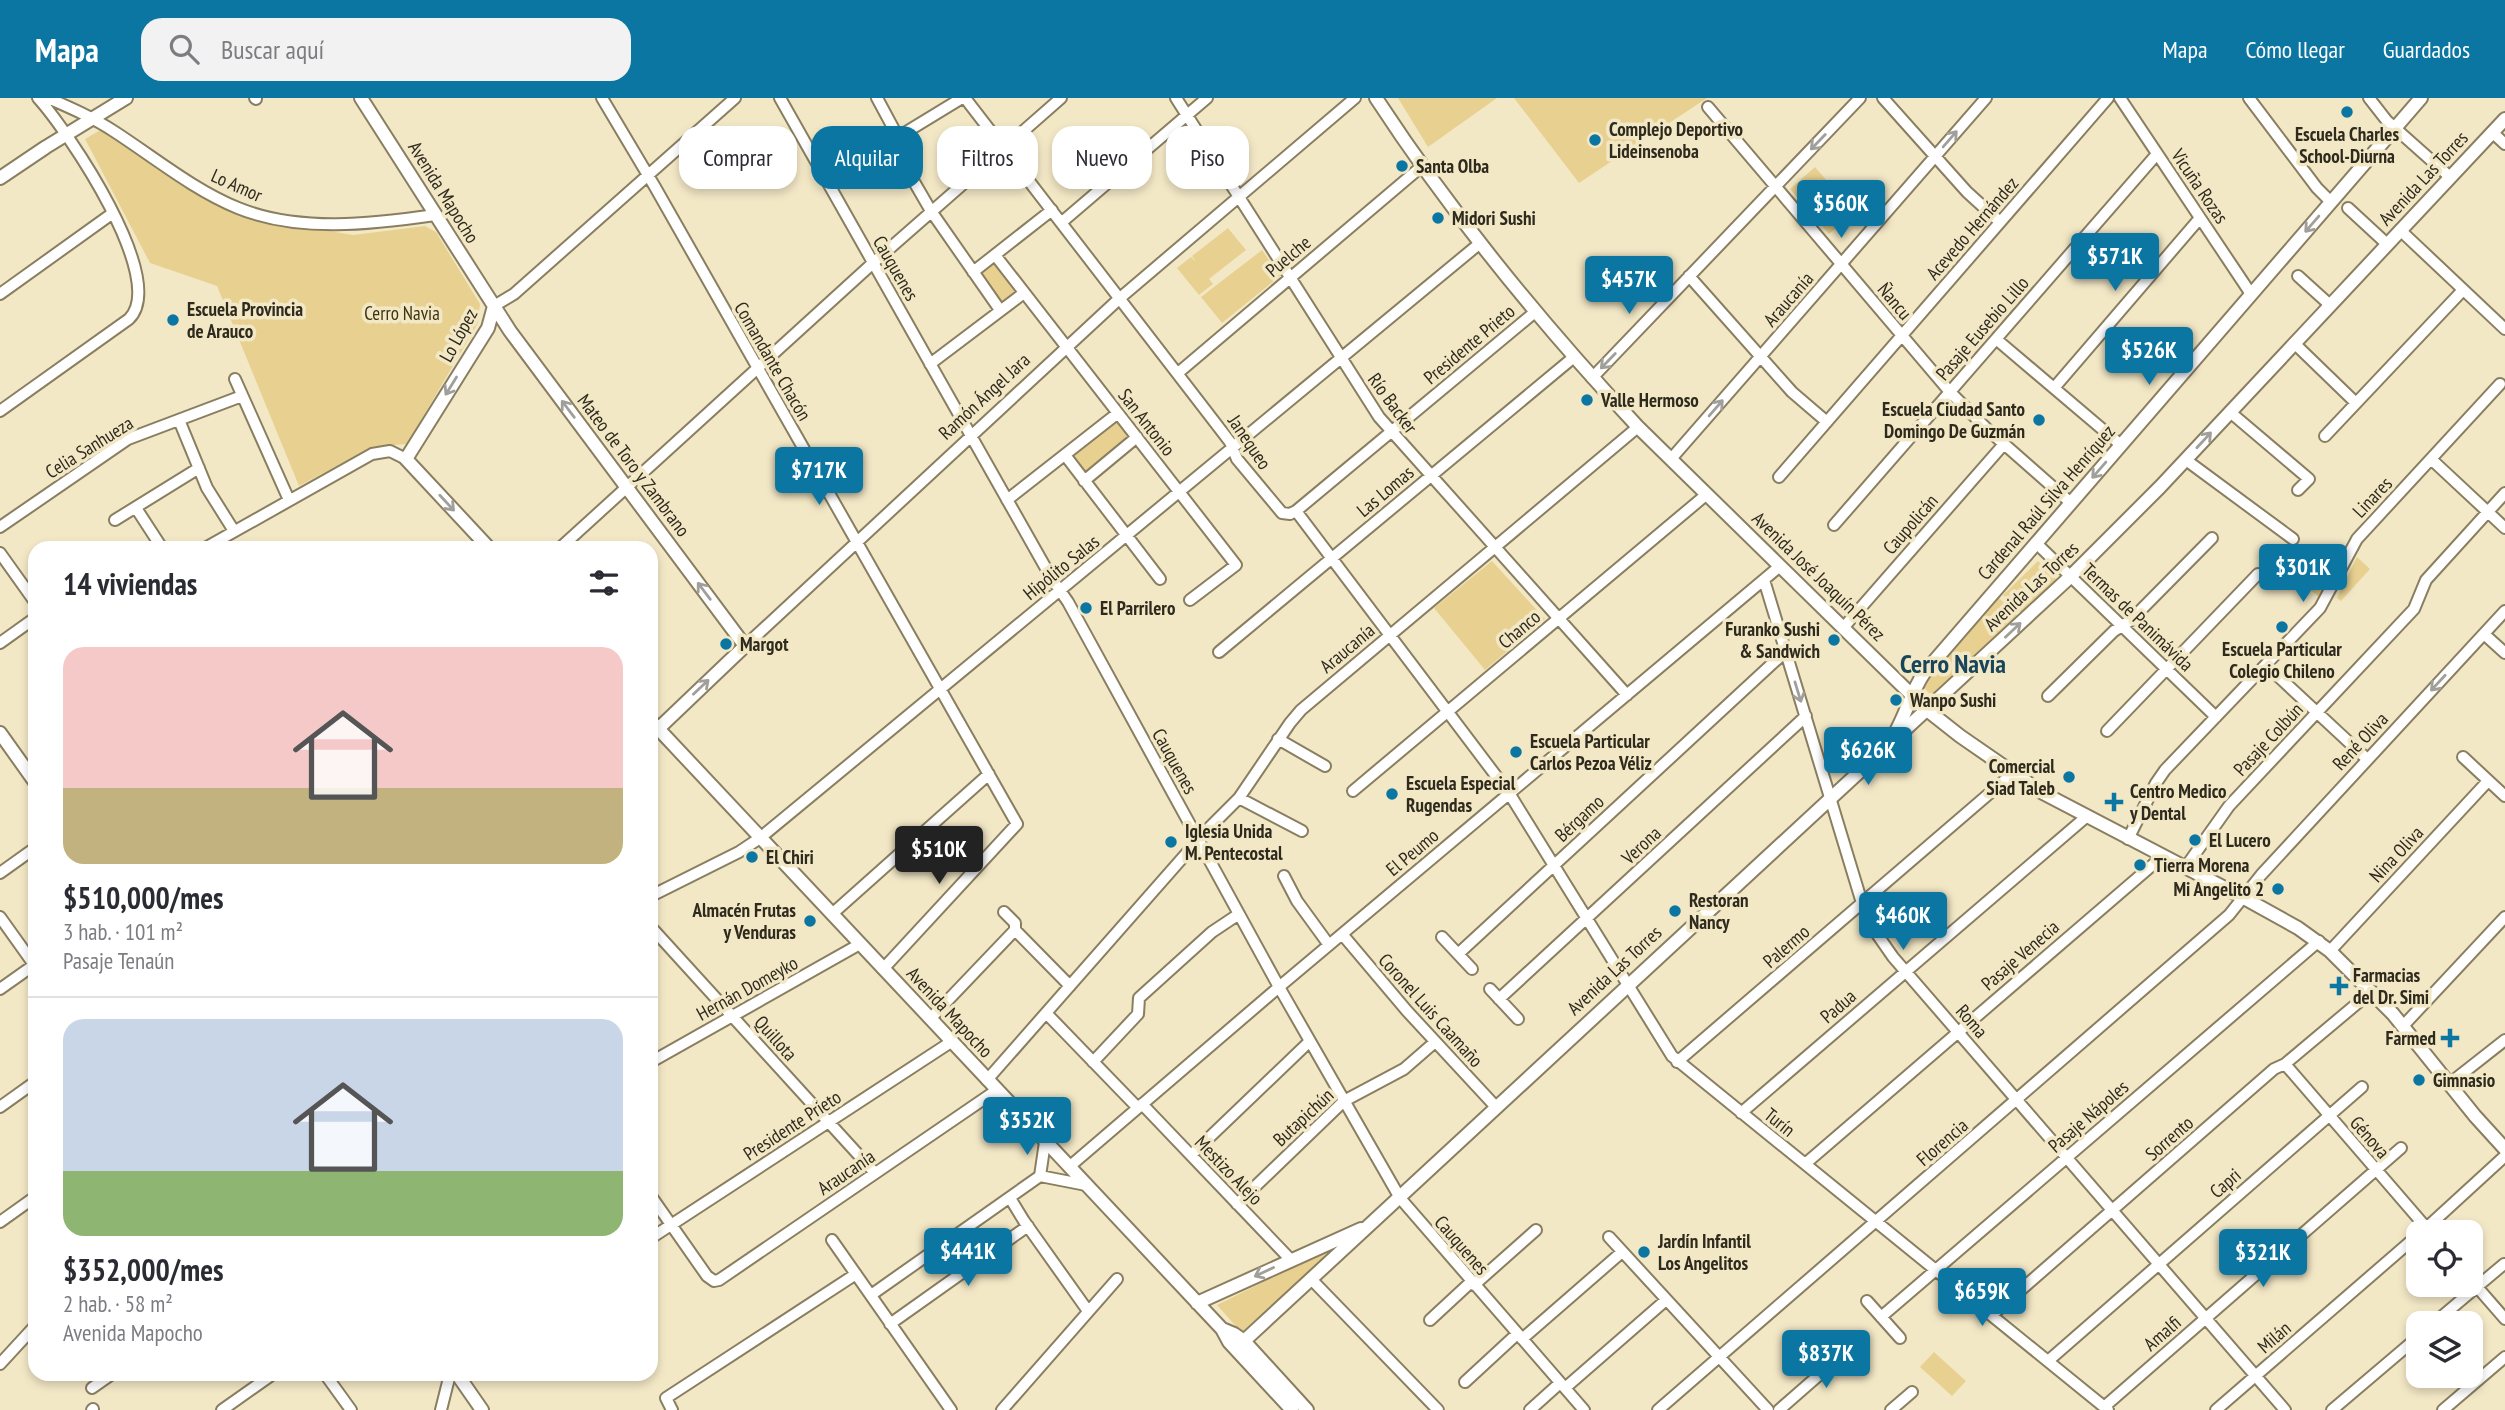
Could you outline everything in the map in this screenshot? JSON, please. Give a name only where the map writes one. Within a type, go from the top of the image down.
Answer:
[{"type":"main road","points":[[0,178],[126,98]]},
{"type":"main road","name":"Avenida Mapocho","points":[[361,98],[494,306]]},
{"type":"main road","name":"Avenida José Joaquín Pérez","points":[[1376,98],[1479,244],[1592,378],[1638,427],[1927,710],[2012,774],[2086,817],[2244,898],[2319,941],[2372,991],[2505,1149]]},
{"type":"main road","name":"Cardenal Raúl Silva Henríquez","points":[[1882,751],[1902,721],[1924,673],[2421,98]]},
{"type":"main road","name":"Avenida Las Torres","points":[[1244,1341],[2070,577],[2186,460],[2505,119]]},
{"type":"main road","name":"Lo López","points":[[406,458],[488,328],[494,306]]},
{"type":"main road","name":"Mateo de Toro y Zambrano","points":[[494,306],[745,646]]},
{"type":"main road","points":[[488,328],[510,331]]},
{"type":"main road","points":[[406,458],[483,541]]},
{"type":"main road","name":"Ramón Ángel Jara","points":[[658,724],[745,646]]},
{"type":"main road","points":[[0,733],[28,772]]},
{"type":"main road","name":"Avenida Mapocho","points":[[658,734],[760,838],[1222,1329],[1228,1342],[1292,1410]]},
{"type":"main road","name":"Avenida Las Torres","points":[[1197,1303],[1371,1224]]},
{"type":"main road","name":"Avenida Mapocho","points":[[1222,1329],[1244,1341],[1307,1410]]},
{"type":"main road","points":[[462,1381],[482,1410]]},
{"type":"street","points":[[0,411],[124,323],[135,313],[139,296],[135,267],[113,213],[67,134],[38,98]]},
{"type":"street","name":"Lo Amor","points":[[48,98],[94,119],[212,195],[252,213],[291,220],[341,224],[375,223],[435,215]]},
{"type":"street","name":"Comandante Chacón","points":[[601,98],[647,174],[1017,824],[883,969]]},
{"type":"street","name":"Lo López","points":[[494,306],[514,294],[735,98]]},
{"type":"street","name":"Cauquenes","points":[[780,98],[1060,590],[1399,1198],[1584,1410]]},
{"type":"street","points":[[877,98],[892,126]]},
{"type":"street","points":[[915,126],[964,98]]},
{"type":"street","name":"Janequeo","points":[[964,98],[986,126]]},
{"type":"street","points":[[1028,126],[1061,98]]},
{"type":"street","name":"Río Backer","points":[[1176,98],[1391,432],[1627,695]]},
{"type":"street","points":[[1062,222],[1207,98]]},
{"type":"street","name":"Ramón Ángel Jara","points":[[745,646],[1120,298],[1355,98]]},
{"type":"street","points":[[1592,378],[1860,98]]},
{"type":"street","points":[[1883,98],[1967,192],[2000,222]]},
{"type":"street","name":"Araucanía","points":[[1671,459],[1986,98]]},
{"type":"street","name":"Acevedo Hernández","points":[[1779,477],[2108,98]]},
{"type":"street","name":"Vicuña Rozas","points":[[2120,98],[2251,294]]},
{"type":"street","points":[[2249,98],[2316,188],[2331,202]]},
{"type":"street","points":[[2369,98],[2384,118],[2450,177]]},
{"type":"street","name":"Ñancu","points":[[1708,107],[1950,392],[2071,503]]},
{"type":"street","points":[[2492,132],[2505,144]]},
{"type":"street","name":"Pasaje Eusebio Lillo","points":[[1834,525],[2157,154]]},
{"type":"street","name":"Puelche","points":[[1178,373],[1422,166]]},
{"type":"street","points":[[918,189],[930,211],[1000,310]]},
{"type":"street","points":[[568,541],[955,189]]},
{"type":"street","name":"Janequeo","points":[[1036,189],[1178,373],[1233,449],[1237,459],[1279,511],[1286,514],[1296,511],[1509,793]]},
{"type":"street","points":[[2348,208],[2387,244]]},
{"type":"street","points":[[973,272],[1052,210]]},
{"type":"street","points":[[0,294],[113,213]]},
{"type":"street","points":[[2054,388],[2200,218]]},
{"type":"street","points":[[2400,230],[2505,329]]},
{"type":"street","name":"Hipólito Salas","points":[[658,892],[739,852],[760,838],[1479,244]]},
{"type":"street","name":"San Antonio","points":[[995,256],[1236,565],[1190,600]]},
{"type":"street","points":[[1689,276],[1792,392],[1827,422]]},
{"type":"street","points":[[2298,276],[2330,305]]},
{"type":"street","points":[[2325,436],[2463,290]]},
{"type":"street","points":[[930,364],[1024,293]]},
{"type":"street","name":"Presidente Prieto","points":[[1296,511],[1535,312]]},
{"type":"street","points":[[1996,339],[2121,445]]},
{"type":"street","points":[[2294,343],[2356,403]]},
{"type":"street","name":"Las Lomas","points":[[1219,652],[1574,357]]},
{"type":"street","points":[[235,379],[289,500]]},
{"type":"street","name":"Linares","points":[[2128,839],[2160,776],[2323,604],[2357,539],[2500,384]]},
{"type":"street","name":"Celia Sanhueza","points":[[0,527],[128,439],[242,396]]},
{"type":"street","points":[[2230,412],[2309,479]]},
{"type":"street","points":[[1007,500],[1118,413]]},
{"type":"street","points":[[178,420],[213,500],[234,531]]},
{"type":"street","name":"Araucanía","points":[[987,1080],[1198,839],[1239,798],[1301,710],[1638,427]]},
{"type":"street","points":[[1084,481],[1136,437]]},
{"type":"street","name":"Caupolicán","points":[[1843,628],[2004,444]]},
{"type":"street","points":[[217,541],[372,454],[390,451],[406,458]]},
{"type":"street","points":[[1065,455],[1160,579]]},
{"type":"street","points":[[2431,459],[2505,528]]},
{"type":"street","points":[[2186,460],[2292,539]]},
{"type":"street","points":[[115,520],[199,468]]},
{"type":"street","points":[[2298,490],[2318,470]]},
{"type":"street","name":"Pasaje Colbún","points":[[2186,868],[2222,813],[2414,609],[2426,580],[2505,493]]},
{"type":"street","name":"Chanco","points":[[1353,790],[1707,494]]},
{"type":"street","points":[[135,508],[157,541]]},
{"type":"street","points":[[2048,696],[2114,631],[2131,620],[2212,538]]},
{"type":"street","name":"Termas de Panimávida","points":[[2036,543],[2216,716]]},
{"type":"street","points":[[0,553],[28,592]]},
{"type":"street","name":"El Peumo","points":[[1069,1167],[1780,566]]},
{"type":"street","points":[[2107,731],[2258,574]]},
{"type":"street","name":"Roma","points":[[1764,580],[1862,903],[1880,940],[2285,1410]]},
{"type":"street","name":"René Oliva","points":[[2244,898],[2261,875],[2505,611]]},
{"type":"street","points":[[0,643],[28,623]]},
{"type":"street","points":[[2484,634],[2505,653]]},
{"type":"street","name":"Bérgamo","points":[[1458,954],[1786,652]]},
{"type":"street","points":[[2266,665],[2367,759]]},
{"type":"street","name":"Verona","points":[[1499,999],[1806,716]]},
{"type":"street","points":[[1279,739],[1325,766]]},
{"type":"street","points":[[2463,757],[2505,796]]},
{"type":"street","points":[[832,914],[989,774]]},
{"type":"street","name":"Palermo","points":[[1678,1062],[2012,774]]},
{"type":"street","name":"Nina Oliva","points":[[2330,951],[2488,781]]},
{"type":"street","name":"Turín","points":[[1509,793],[1663,1044],[1678,1062],[2106,1408]]},
{"type":"street","points":[[1239,798],[1302,831]]},
{"type":"street","name":"Padua","points":[[1741,1113],[2086,817]]},
{"type":"street","points":[[0,873],[28,853]]},
{"type":"street","name":"Pasaje Venecia","points":[[1804,1164],[2163,856]]},
{"type":"street","points":[[1284,876],[1297,901],[1329,945]]},
{"type":"street","name":"Florencia","points":[[1658,1410],[2017,1101],[2209,933],[2244,898]]},
{"type":"street","points":[[930,1019],[1015,930],[1016,925],[1004,912]]},
{"type":"street","points":[[1093,1062],[1138,1014],[1139,998],[1212,932],[1239,914]]},
{"type":"street","points":[[0,917],[28,957]]},
{"type":"street","points":[[2403,1026],[2505,917]]},
{"type":"street","points":[[1015,930],[1070,986]]},
{"type":"street","name":"Coronel Luis Caamaño","points":[[1342,934],[1435,1042],[1496,1107]]},
{"type":"street","name":"Quillota","points":[[658,936],[875,1173]]},
{"type":"street","points":[[1442,937],[1472,969]]},
{"type":"street","name":"Pasaje Nápoles","points":[[1881,1317],[2319,941]]},
{"type":"street","name":"Hernán Domeyko","points":[[658,1058],[860,944]]},
{"type":"street","points":[[0,989],[28,969]]},
{"type":"street","points":[[1490,989],[1518,1019]]},
{"type":"street","name":"Sorrento","points":[[1992,1315],[2274,1069],[2285,1064],[2372,991]]},
{"type":"street","name":"Mestizo Alejo","points":[[1046,1013],[1093,1062],[1191,1155],[1291,1260]]},
{"type":"street","points":[[2449,1084],[2505,1040]]},
{"type":"street","points":[[1191,1155],[1310,1041]]},
{"type":"street","name":"Presidente Prieto","points":[[658,1233],[951,1042]]},
{"type":"street","name":"Butapichún","points":[[1237,1204],[1344,1101],[1404,1069],[1435,1042]]},
{"type":"street","name":"Génova","points":[[2285,1064],[2376,1170],[2415,1220]]},
{"type":"street","points":[[0,1107],[28,1087]]},
{"type":"street","name":"Capri","points":[[2048,1361],[2362,1087]]},
{"type":"street","name":"Araucanía","points":[[671,1225],[707,1276],[714,1281],[721,1279],[996,1090]]},
{"type":"street","points":[[1041,1177],[1045,1142]]},
{"type":"street","name":"Amalfi","points":[[2106,1408],[2401,1148]]},
{"type":"street","name":"Milán","points":[[2437,1220],[2505,1156]]},
{"type":"street","points":[[871,1296],[1041,1177],[1086,1185]]},
{"type":"street","points":[[1010,1198],[1088,1311]]},
{"type":"street","points":[[0,1222],[28,1202]]},
{"type":"street","points":[[658,1206],[671,1225]]},
{"type":"street","points":[[890,1324],[1028,1226]]},
{"type":"street","points":[[1430,1320],[1536,1230]]},
{"type":"street","points":[[1609,1237],[1768,1410]]},
{"type":"street","points":[[832,1240],[951,1410]]},
{"type":"street","name":"Milán","points":[[2216,1410],[2406,1247]]},
{"type":"street","points":[[1465,1382],[1622,1251]]},
{"type":"street","points":[[2483,1277],[2504,1264]]},
{"type":"street","points":[[672,1410],[666,1398],[856,1274]]},
{"type":"street","points":[[1002,1410],[1117,1279]]},
{"type":"street","points":[[1312,1280],[1438,1410]]},
{"type":"street","points":[[2483,1293],[2505,1319]]},
{"type":"street","points":[[2446,1311],[2460,1297]]},
{"type":"street","points":[[1531,1410],[1666,1300]]},
{"type":"street","points":[[1867,1301],[1900,1338]]},
{"type":"street","points":[[0,1364],[28,1334]]},
{"type":"street","points":[[1779,1410],[1851,1347]]},
{"type":"street","points":[[2332,1410],[2406,1347]]},
{"type":"street","points":[[2443,1410],[2505,1357]]},
{"type":"street","points":[[92,1388],[102,1381]]},
{"type":"street","points":[[222,1410],[263,1381]]},
{"type":"street","points":[[330,1381],[351,1410]]},
{"type":"street","points":[[442,1410],[448,1381]]},
{"type":"street","points":[[1891,1410],[1912,1392]]},
{"type":"street","points":[[238,1399],[246,1410]]},
{"type":"green space","points":[[1398,98],[1497,98],[1428,147]]},
{"type":"green space","name":"Complejo Deportivo Lideinsenoba","points":[[1514,98],[1707,98],[1579,183]]},
{"type":"green space","name":"Cerro Navia","points":[[104,128],[158,170],[242,216],[353,235],[425,226],[436,232],[480,304],[478,323],[407,444],[372,447],[299,486],[217,286],[150,263],[85,139]]},
{"type":"green space","points":[[1815,167],[1854,212],[1829,234],[1790,189]]},
{"type":"green space","points":[[1228,228],[1246,250],[1209,279],[1213,284],[1199,295],[1177,268],[1191,257],[1196,262],[1192,256]]},
{"type":"green space","points":[[1262,250],[1280,276],[1222,323],[1201,297]]},
{"type":"green space","points":[[994,260],[1018,291],[1001,304],[978,272]]},
{"type":"green space","points":[[1116,421],[1129,437],[1085,473],[1071,456]]},
{"type":"green space","points":[[2336,554],[2339,557],[2320,598],[2307,587]]},
{"type":"green space","points":[[2357,557],[2370,569],[2341,601],[2337,598]]},
{"type":"green space","points":[[1492,561],[1545,619],[1485,670],[1434,608]]},
{"type":"green space","points":[[2038,561],[2057,580],[2022,614],[2003,595]]},
{"type":"green space","points":[[1999,598],[2020,618],[1938,694],[1929,693],[1924,688],[1929,678]]},
{"type":"green space","points":[[1342,1243],[1242,1333],[1217,1305]]},
{"type":"green space","points":[[1934,1352],[1966,1381],[1952,1396],[1920,1367]]},
{"type":"place","name":"Escuela Charles School-Diurna","points":[[2347,112]]},
{"type":"place","name":"Complejo Deportivo Lideinsenoba","points":[[1595,140]]},
{"type":"place","name":"Santa Olba","points":[[1402,166]]},
{"type":"place","name":"Midori Sushi","points":[[1438,218]]},
{"type":"place","name":"Escuela Provincia de Arauco","points":[[173,320]]},
{"type":"place","name":"Valle Hermoso","points":[[1587,400]]},
{"type":"place","name":"Escuela Ciudad Santo Domingo De Guzmán","points":[[2039,420]]},
{"type":"place","name":"El Parrilero","points":[[1086,608]]},
{"type":"place","name":"Escuela Particular Colegio Chileno","points":[[2282,627]]},
{"type":"place","name":"Furanko Sushi & Sandwich","points":[[1834,640]]},
{"type":"place","name":"Margot","points":[[726,644]]},
{"type":"place","name":"Wanpo Sushi","points":[[1896,700]]},
{"type":"place","name":"Escuela Particular Carlos Pezoa Véliz","points":[[1516,752]]},
{"type":"place","name":"Comercial Siad Taleb","points":[[2069,777]]},
{"type":"place","name":"Escuela Especial Rugendas","points":[[1392,794]]},
{"type":"place","name":"Centro Medico y Dental","points":[[2114,802]]},
{"type":"place","name":"El Lucero","points":[[2195,840]]},
{"type":"place","name":"Iglesia Unida M. Pentecostal","points":[[1171,842]]},
{"type":"place","name":"El Chiri","points":[[752,857]]},
{"type":"place","name":"Tierra Morena","points":[[2140,865]]},
{"type":"place","name":"Mi Angelito 2","points":[[2278,889]]},
{"type":"place","name":"Restoran Nancy","points":[[1675,911]]},
{"type":"place","name":"Almacén Frutas y Venduras","points":[[810,921]]},
{"type":"place","name":"Farmacias del Dr. Simi","points":[[2339,986]]},
{"type":"place","name":"Farmed","points":[[2450,1038]]},
{"type":"place","name":"Gimnasio","points":[[2419,1080]]},
{"type":"place","name":"Jardín Infantil Los Angelitos","points":[[1644,1252]]},
{"type":"district","name":"Cerro Navia","points":[[1953,664]]}]
